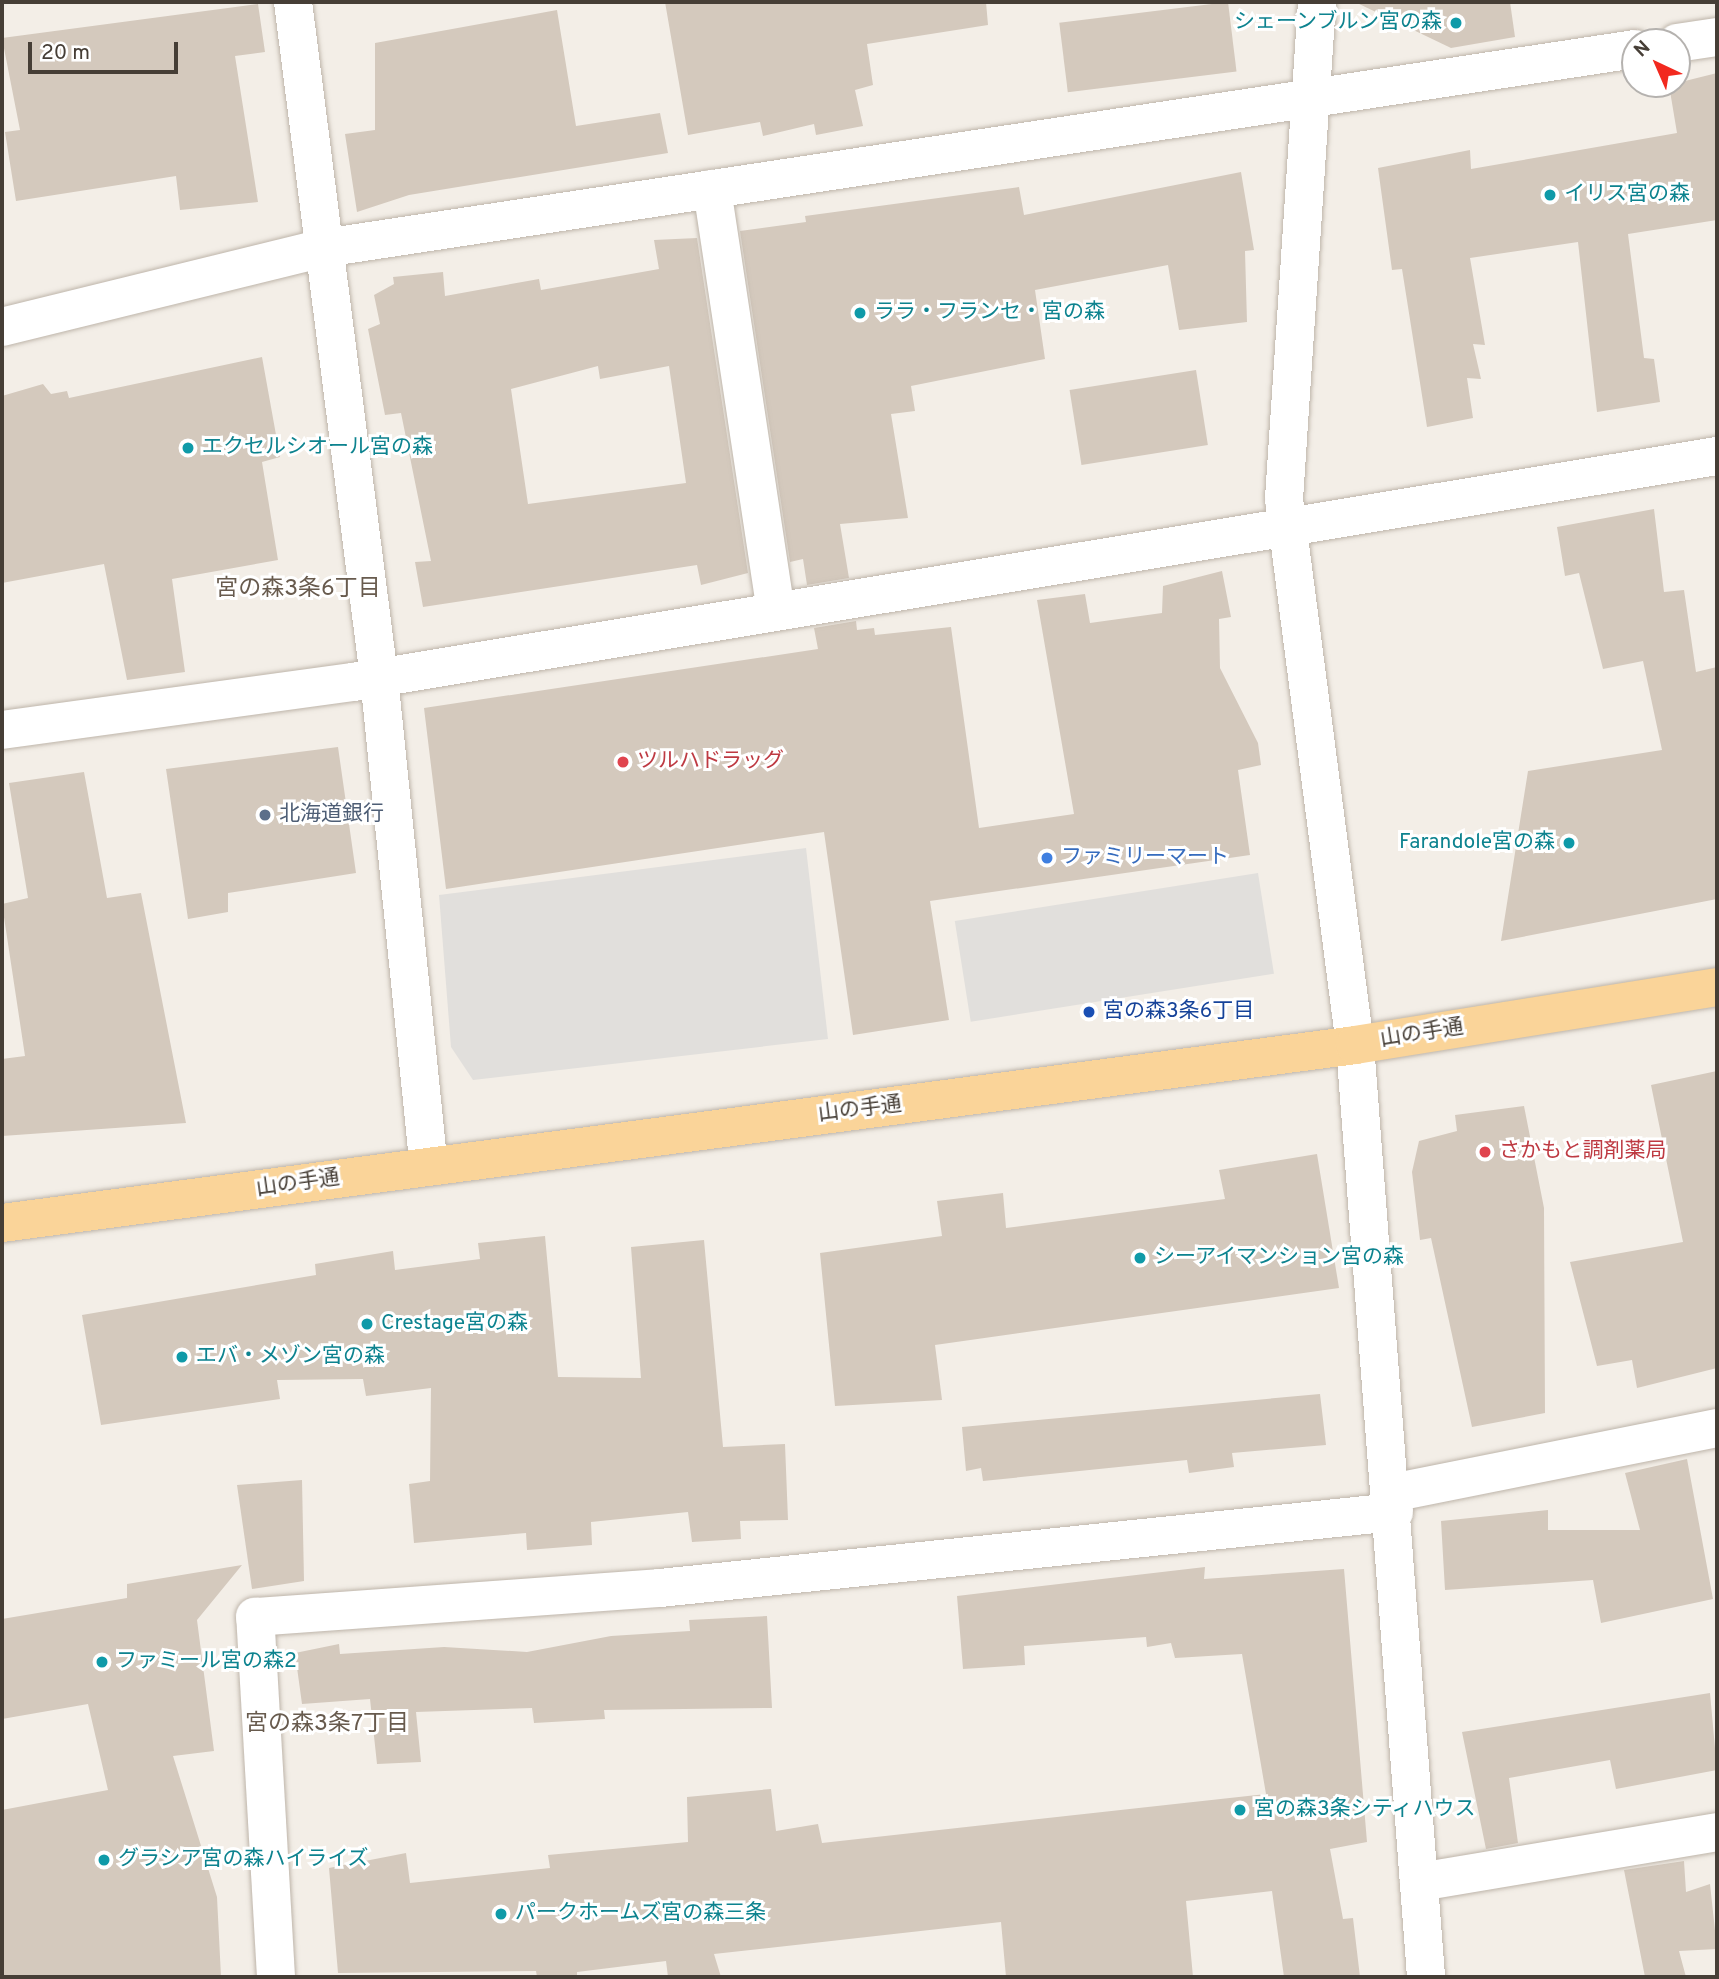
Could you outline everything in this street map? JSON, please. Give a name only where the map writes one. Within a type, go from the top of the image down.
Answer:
[{"type":"main road","name":"山の手通","points":[[2,1223],[1355,1045],[1717,987]]},
{"type":"street","points":[[293,2],[379,677],[429,1166]]},
{"type":"street","points":[[1317,2],[1286,528],[1355,1045],[1393,1503],[1426,1977]]},
{"type":"street","points":[[1691,41],[1717,37]]},
{"type":"street","points":[[2,327],[324,248],[1310,96],[1621,51]]},
{"type":"street","points":[[712,189],[775,608]]},
{"type":"street","points":[[2,730],[379,677],[775,608],[1286,528],[1717,456]]},
{"type":"street","points":[[276,1977],[255,1617],[660,1588],[1393,1503],[1717,1428]]},
{"type":"street","points":[[1419,1882],[1717,1832]]},
{"type":"shaded area","points":[[806,848],[828,1039],[473,1080],[451,1047],[439,895]]},
{"type":"shaded area","points":[[1258,873],[1274,974],[971,1022],[955,921]]},
{"type":"building","points":[[665,2],[986,2],[988,25],[867,44],[873,85],[855,90],[863,126],[816,135],[814,124],[763,136],[760,122],[688,135]]},
{"type":"building","points":[[1228,2],[1237,71],[1068,92],[1059,23]]},
{"type":"building","name":"シェーンブルン宮の森","points":[[1355,2],[1510,2],[1515,37],[1451,48]]},
{"type":"building","points":[[258,4],[265,52],[235,56],[258,202],[180,210],[176,176],[16,201],[5,132],[20,130],[2,38]]},
{"type":"building","points":[[557,10],[576,126],[660,113],[668,153],[409,195],[357,212],[345,134],[375,130],[375,43]]},
{"type":"building","name":"イリス宮の森","points":[[1717,73],[1717,220],[1628,234],[1644,358],[1654,359],[1660,402],[1597,412],[1578,242],[1470,258],[1485,345],[1473,344],[1481,379],[1467,378],[1473,418],[1427,427],[1402,269],[1392,270],[1378,168],[1470,150],[1471,169],[1677,133],[1671,98],[1691,98],[1691,80]]},
{"type":"building","points":[[1241,172],[1254,250],[1245,251],[1247,322],[1179,330],[1168,265],[1035,290],[1045,359],[911,386],[915,411],[891,414],[908,518],[840,524],[849,578],[807,585],[803,559],[790,562],[740,231],[806,222],[805,216],[1019,187],[1024,215]]},
{"type":"building","points":[[697,238],[748,573],[701,585],[697,565],[423,607],[415,562],[431,561],[401,413],[385,415],[368,329],[380,324],[374,295],[394,284],[393,277],[443,272],[445,296],[539,279],[541,290],[659,269],[654,240]],"holes":[[[598,366],[600,379],[669,366],[686,483],[528,504],[511,389]]]},
{"type":"building","points":[[262,357],[280,457],[262,462],[278,560],[172,579],[185,672],[127,680],[104,564],[2,583],[2,396],[43,384],[51,394],[67,391],[69,398]]},
{"type":"building","points":[[1196,370],[1208,445],[1081,465],[1070,390]]},
{"type":"building","points":[[1654,509],[1664,592],[1684,590],[1696,672],[1717,667],[1717,899],[1501,941],[1528,771],[1662,750],[1643,661],[1603,669],[1579,573],[1565,576],[1557,527]]},
{"type":"building","points":[[1222,571],[1231,617],[1219,619],[1220,668],[1258,743],[1261,765],[1238,770],[1250,855],[930,901],[949,1020],[853,1035],[824,832],[446,889],[424,708],[818,649],[814,628],[856,621],[857,630],[874,628],[875,635],[951,627],[979,828],[1074,814],[1037,600],[1085,594],[1090,623],[1162,613],[1163,586]]},
{"type":"building","points":[[338,747],[356,873],[228,893],[228,912],[188,919],[166,769]]},
{"type":"building","points":[[84,772],[107,898],[141,893],[186,1123],[2,1136],[2,1059],[25,1056],[2,904],[28,898],[9,783]]},
{"type":"building","points":[[1717,1071],[1717,1368],[1637,1388],[1632,1360],[1597,1366],[1570,1262],[1683,1242],[1651,1085]]},
{"type":"building","points":[[1524,1106],[1544,1208],[1545,1413],[1472,1427],[1431,1238],[1420,1240],[1412,1172],[1419,1141],[1457,1131],[1455,1115]]},
{"type":"building","name":"シーアイマンション宮の森","points":[[1317,1154],[1339,1288],[935,1345],[942,1400],[835,1406],[820,1253],[942,1236],[937,1201],[1003,1193],[1006,1228],[1225,1199],[1219,1170]]},
{"type":"building","points":[[545,1236],[558,1377],[641,1378],[631,1247],[704,1240],[723,1447],[785,1444],[788,1520],[740,1521],[741,1539],[692,1542],[688,1512],[591,1522],[592,1545],[527,1550],[526,1533],[414,1543],[409,1484],[430,1481],[431,1388],[366,1396],[363,1379],[277,1380],[280,1399],[101,1425],[82,1315],[316,1275],[315,1264],[393,1251],[395,1270],[480,1259],[478,1243]]},
{"type":"building","points":[[1320,1394],[1326,1445],[1232,1453],[1234,1467],[1189,1473],[1187,1460],[983,1481],[981,1468],[966,1471],[962,1427]]},
{"type":"building","points":[[1687,1459],[1713,1599],[1601,1623],[1593,1580],[1445,1590],[1441,1521],[1548,1510],[1548,1530],[1640,1530],[1625,1473]]},
{"type":"building","points":[[302,1480],[304,1581],[252,1589],[237,1485]]},
{"type":"building","points":[[242,1565],[197,1620],[214,1751],[173,1756],[217,1897],[221,1977],[2,1977],[2,1810],[108,1790],[88,1704],[2,1719],[2,1619],[127,1598],[127,1584]]},
{"type":"building","points":[[1205,1567],[1204,1579],[1344,1569],[1367,1842],[1330,1849],[1343,1919],[1353,1918],[1360,1977],[1284,1977],[1272,1891],[1186,1901],[1193,1977],[1006,1977],[1001,1922],[714,1954],[721,1977],[668,1977],[666,1961],[577,1972],[577,1977],[537,1977],[536,1971],[338,1973],[329,1868],[406,1853],[410,1883],[550,1868],[548,1855],[688,1842],[687,1797],[771,1789],[776,1831],[818,1824],[822,1843],[1266,1794],[1242,1654],[1175,1658],[1171,1643],[1147,1647],[1146,1637],[1024,1646],[1025,1665],[963,1669],[957,1596]]},
{"type":"building","points":[[767,1616],[772,1708],[604,1710],[605,1719],[534,1723],[532,1708],[416,1712],[421,1762],[377,1764],[370,1699],[302,1704],[295,1653],[339,1644],[340,1654],[444,1647],[527,1652],[611,1636],[690,1631],[689,1620]]},
{"type":"building","points":[[1710,1693],[1717,1770],[1616,1789],[1610,1760],[1509,1778],[1518,1843],[1486,1849],[1462,1732]]},
{"type":"building","points":[[1684,1861],[1686,1892],[1710,1884],[1717,1949],[1679,1951],[1686,1977],[1645,1977],[1624,1870]]},
{"type":"place","name":"シェーンブルン宮の森","points":[[1456,23]]},
{"type":"place","name":"イリス宮の森","points":[[1550,195]]},
{"type":"place","name":"ララ・フランセ・宮の森","points":[[860,313]]},
{"type":"place","name":"エクセルシオール宮の森","points":[[188,448]]},
{"type":"place","name":"ツルハドラッグ","points":[[623,762]]},
{"type":"place","name":"北海道銀行","points":[[265,815]]},
{"type":"place","name":"Farandole宮の森","points":[[1569,843]]},
{"type":"place","name":"ファミリーマート","points":[[1047,858]]},
{"type":"place","name":"宮の森3条6丁目","points":[[1089,1012]]},
{"type":"place","name":"さかもと調剤薬局","points":[[1485,1152]]},
{"type":"place","name":"シーアイマンション宮の森","points":[[1140,1258]]},
{"type":"place","name":"Crestage宮の森","points":[[367,1324]]},
{"type":"place","name":"エバ・メゾン宮の森","points":[[182,1357]]},
{"type":"place","name":"ファミール宮の森2","points":[[102,1662]]},
{"type":"place","name":"宮の森3条シティハウス","points":[[1240,1810]]},
{"type":"place","name":"グラシア宮の森ハイライズ","points":[[104,1860]]},
{"type":"place","name":"パークホームズ宮の森三条","points":[[501,1914]]},
{"type":"district","name":"宮の森3条6丁目","points":[[298,590]]},
{"type":"district","name":"宮の森3条7丁目","points":[[327,1725]]}]
